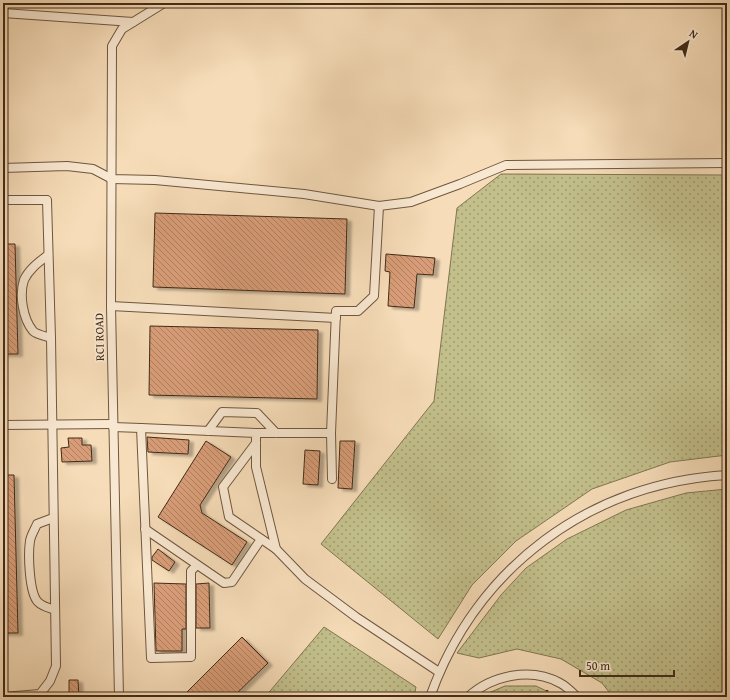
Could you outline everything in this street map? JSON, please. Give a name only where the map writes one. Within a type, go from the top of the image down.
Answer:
[{"type":"lane","name":"RCI ROAD","points":[[119,697],[111,306],[112,46],[122,29],[164,3]]},
{"type":"lane","points":[[3,13],[133,22]]},
{"type":"lane","points":[[3,168],[66,166],[93,169],[112,179],[155,180],[304,194],[379,206],[411,202],[506,165],[727,163]]},
{"type":"lane","points":[[3,200],[47,200],[51,338],[51,425],[56,666],[50,681],[40,694],[3,697]]},
{"type":"lane","points":[[332,479],[331,433],[336,311],[358,311],[374,296],[379,206]]},
{"type":"lane","points":[[48,256],[37,263],[29,271],[24,280],[22,293],[23,309],[34,332],[51,338]]},
{"type":"lane","points":[[111,306],[336,318]]},
{"type":"lane","points":[[208,431],[222,412],[229,412],[257,413],[276,433]]},
{"type":"lane","points":[[3,425],[113,426],[256,433],[331,433]]},
{"type":"lane","points":[[141,428],[151,658],[191,657],[191,571],[197,565]]},
{"type":"lane","points":[[256,433],[256,467],[276,549]]},
{"type":"lane","points":[[256,443],[223,487],[229,517],[276,549],[305,578],[337,603],[439,672]]},
{"type":"lane","points":[[430,697],[439,672],[462,631],[486,596],[514,565],[546,538],[582,516],[620,498],[660,484],[701,476],[727,475]]},
{"type":"lane","points":[[53,518],[38,524],[30,541],[30,581],[38,602],[45,607],[55,610]]},
{"type":"lane","points":[[145,529],[224,583],[232,582],[261,539]]},
{"type":"lane","points":[[468,697],[478,688],[492,681],[511,675],[547,677],[561,683],[577,697]]},
{"type":"shaded area","points":[[501,174],[727,175],[727,455],[670,462],[592,489],[516,541],[472,585],[438,639],[321,544],[434,401],[457,208]]},
{"type":"shaded area","points":[[727,489],[727,697],[613,697],[602,683],[561,659],[517,649],[479,658],[457,653],[501,595],[526,568],[567,539],[626,510],[686,493]]},
{"type":"shaded area","points":[[324,627],[416,687],[414,697],[265,697]]},
{"type":"shaded area","points":[[505,686],[536,686],[559,697],[479,697]]},
{"type":"building","points":[[155,213],[347,219],[345,294],[153,287]]},
{"type":"building","points":[[3,244],[15,244],[18,354],[3,354]]},
{"type":"building","points":[[386,254],[435,258],[433,275],[417,274],[414,308],[388,306],[390,272],[385,271]]},
{"type":"building","points":[[150,326],[318,330],[317,399],[149,395]]},
{"type":"building","points":[[147,437],[189,440],[188,454],[148,452]]},
{"type":"building","points":[[68,438],[82,438],[82,445],[91,445],[92,461],[62,462],[61,448],[69,447]]},
{"type":"building","points":[[206,441],[231,457],[200,505],[202,513],[247,542],[232,565],[158,517]]},
{"type":"building","points":[[340,441],[355,441],[352,489],[338,488]]},
{"type":"building","points":[[305,450],[320,451],[318,485],[303,484]]},
{"type":"building","points":[[3,475],[14,475],[18,633],[3,633]]},
{"type":"building","points":[[158,549],[175,562],[169,571],[152,560],[152,557]]},
{"type":"building","points":[[154,583],[186,584],[186,629],[182,629],[182,651],[156,651]]},
{"type":"building","points":[[209,583],[210,628],[196,628],[196,584]]},
{"type":"building","points":[[242,637],[268,663],[233,697],[182,697]]},
{"type":"building","points":[[69,680],[78,680],[79,697],[69,697]]}]
